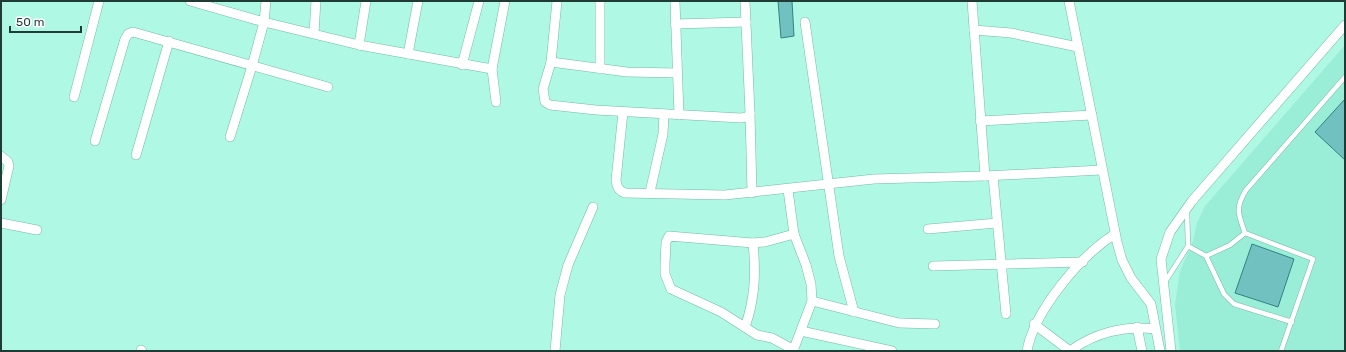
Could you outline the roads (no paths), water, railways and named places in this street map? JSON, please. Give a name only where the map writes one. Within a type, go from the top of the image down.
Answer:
[{"type":"street","points":[[74,97],[99,1]]},
{"type":"street","points":[[190,1],[264,22],[358,45],[462,65],[492,69]]},
{"type":"street","points":[[230,137],[264,22],[266,1]]},
{"type":"street","points":[[314,33],[316,1]]},
{"type":"street","points":[[358,45],[366,1]]},
{"type":"street","points":[[408,54],[418,1]]},
{"type":"street","points":[[462,65],[479,1]]},
{"type":"street","points":[[496,102],[492,69],[505,1]]},
{"type":"street","points":[[557,1],[551,62],[543,89],[545,102],[550,105],[623,112],[741,118],[747,117],[750,113]]},
{"type":"street","points":[[600,1],[600,69]]},
{"type":"street","points":[[674,1],[679,115]]},
{"type":"street","points":[[745,1],[752,193]]},
{"type":"street","points":[[972,1],[980,121],[997,223],[1006,314]]},
{"type":"street","points":[[1069,1],[1092,115],[1101,170],[1115,234],[1122,260],[1131,278],[1151,304],[1160,351]]},
{"type":"street","points":[[675,24],[746,22]]},
{"type":"street","points":[[805,22],[839,256],[854,312]]},
{"type":"street","points":[[1171,351],[1161,259],[1170,232],[1187,209],[1345,25]]},
{"type":"street","points":[[974,30],[1011,33],[1078,47]]},
{"type":"street","points":[[95,141],[125,39],[128,34],[138,33],[170,41],[328,87]]},
{"type":"street","points":[[136,155],[170,41]]},
{"type":"street","points":[[551,62],[627,72],[677,73]]},
{"type":"street","points":[[623,112],[616,187],[619,191],[625,193],[650,192],[692,195],[752,193],[788,190],[829,183],[915,177],[989,176],[1101,170]]},
{"type":"street","points":[[650,192],[663,134],[664,114]]},
{"type":"street","points":[[980,121],[1092,115]]},
{"type":"street","points":[[1,156],[8,162],[9,166],[1,200]]},
{"type":"street","points":[[788,190],[794,234],[810,276],[812,301],[793,351],[772,338],[757,336],[721,312],[671,289],[665,274],[666,242],[669,236],[674,235],[753,243],[765,242],[794,234]]},
{"type":"street","points":[[555,351],[560,295],[568,265],[593,207]]},
{"type":"street","points":[[1,223],[37,230]]},
{"type":"street","points":[[928,229],[997,223]]},
{"type":"street","points":[[1027,351],[1029,338],[1034,324],[1060,287],[1098,247],[1115,234]]},
{"type":"street","points":[[745,327],[753,297],[755,280],[753,243]]},
{"type":"street","points":[[933,266],[1083,262]]},
{"type":"street","points":[[812,301],[899,323],[934,324]]},
{"type":"street","points":[[1034,324],[1070,351],[1086,340],[1103,334],[1137,327],[1155,329]]},
{"type":"street","points":[[1137,327],[1142,351]]},
{"type":"street","points":[[801,331],[892,351]]},
{"type":"lane","points":[[1281,351],[1313,259],[1245,232],[1238,213],[1239,201],[1246,190],[1345,77]]},
{"type":"lane","points":[[1163,286],[1176,262],[1188,246],[1187,209]]},
{"type":"lane","points":[[1206,256],[1230,245],[1245,232]]},
{"type":"lane","points":[[1188,246],[1206,256],[1224,294],[1234,304],[1292,322]]}]
